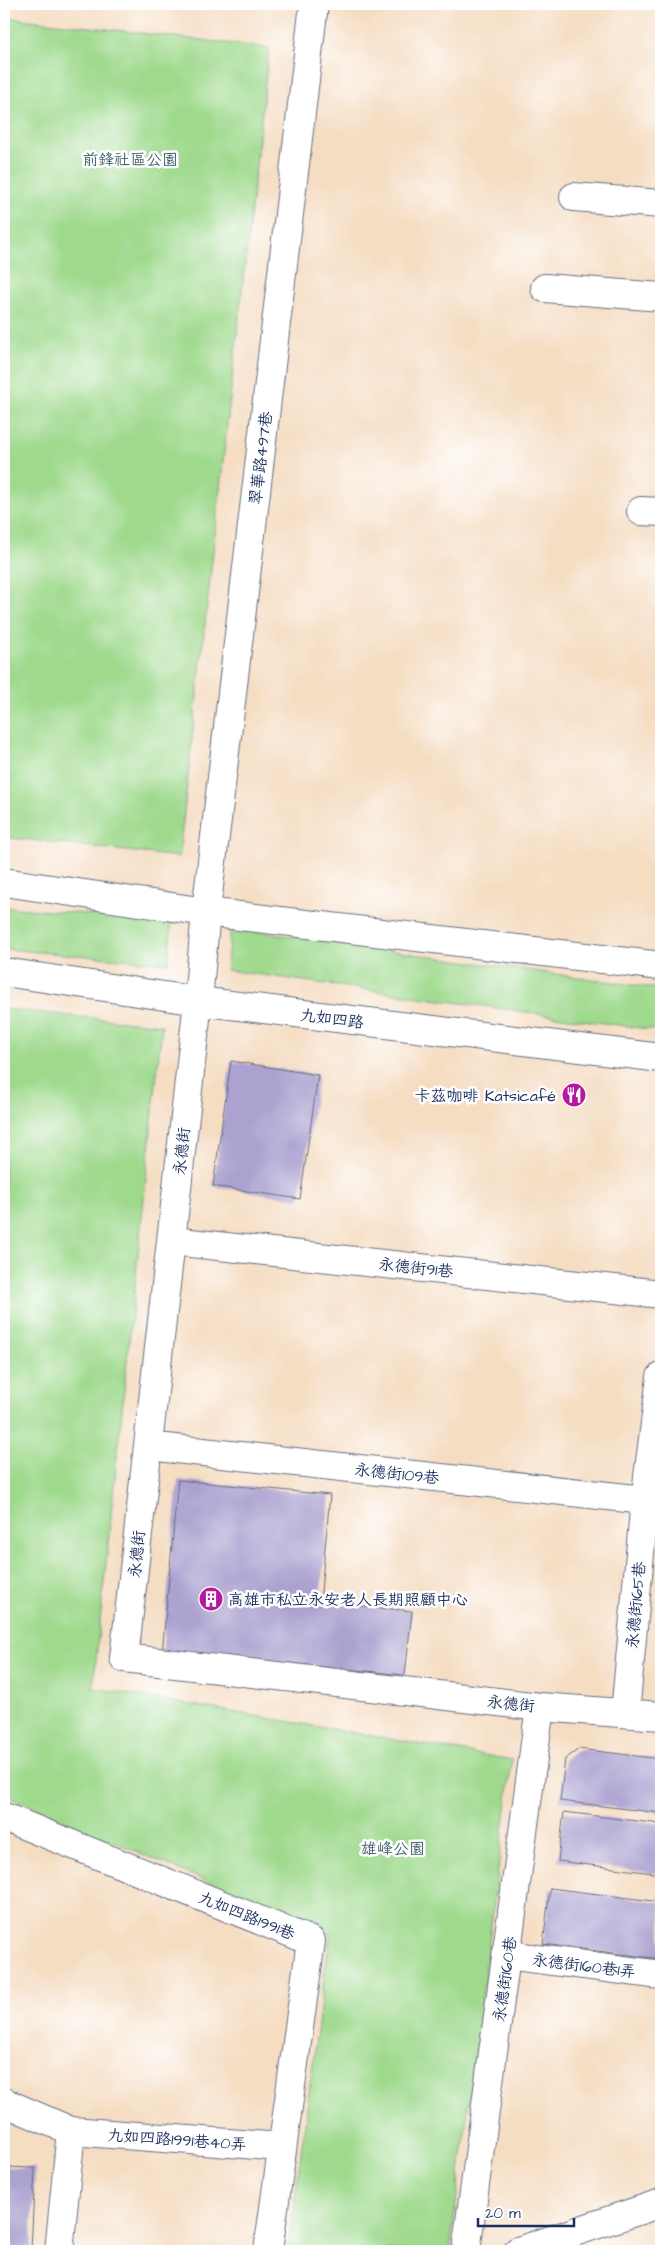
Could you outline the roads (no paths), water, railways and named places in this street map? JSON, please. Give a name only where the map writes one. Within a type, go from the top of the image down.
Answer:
[{"type":"street","name":"翠華路497巷","points":[[206,912],[314,4]]},
{"type":"street","points":[[574,198],[661,204]]},
{"type":"street","points":[[545,288],[661,297]]},
{"type":"street","points":[[4,882],[206,912],[661,966]]},
{"type":"street","name":"永德街","points":[[206,912],[172,1241],[124,1658],[540,1707],[661,1716]]},
{"type":"street","name":"九如四路","points":[[4,972],[198,1001],[661,1058]]},
{"type":"street","name":"永德街91巷","points":[[172,1241],[661,1294]]},
{"type":"street","name":"永德街165巷","points":[[625,1713],[645,1500],[660,1391]]},
{"type":"street","name":"永德街109巷","points":[[148,1446],[645,1500]]},
{"type":"street","name":"永德街160巷","points":[[466,2251],[540,1707]]},
{"type":"street","name":"九如四路1991巷","points":[[4,1817],[311,1941],[268,2251]]},
{"type":"street","name":"永德街160巷1弄","points":[[507,1955],[661,1974]]},
{"type":"street","name":"九如四路1991巷40弄","points":[[4,2102],[71,2131],[282,2147]]},
{"type":"street","points":[[59,2251],[71,2131]]},
{"type":"street","points":[[518,2251],[661,2203]]},
{"type":"place","name":"卡茲咖啡 Katsicafé","points":[[574,1095]]},
{"type":"place","name":"高雄市私立永安老人長期照顧中心","points":[[211,1599]]},
{"type":"park label","name":"前鋒社區公園","points":[[130,159]]},
{"type":"park label","name":"雄峰公園","points":[[393,1848]]}]
